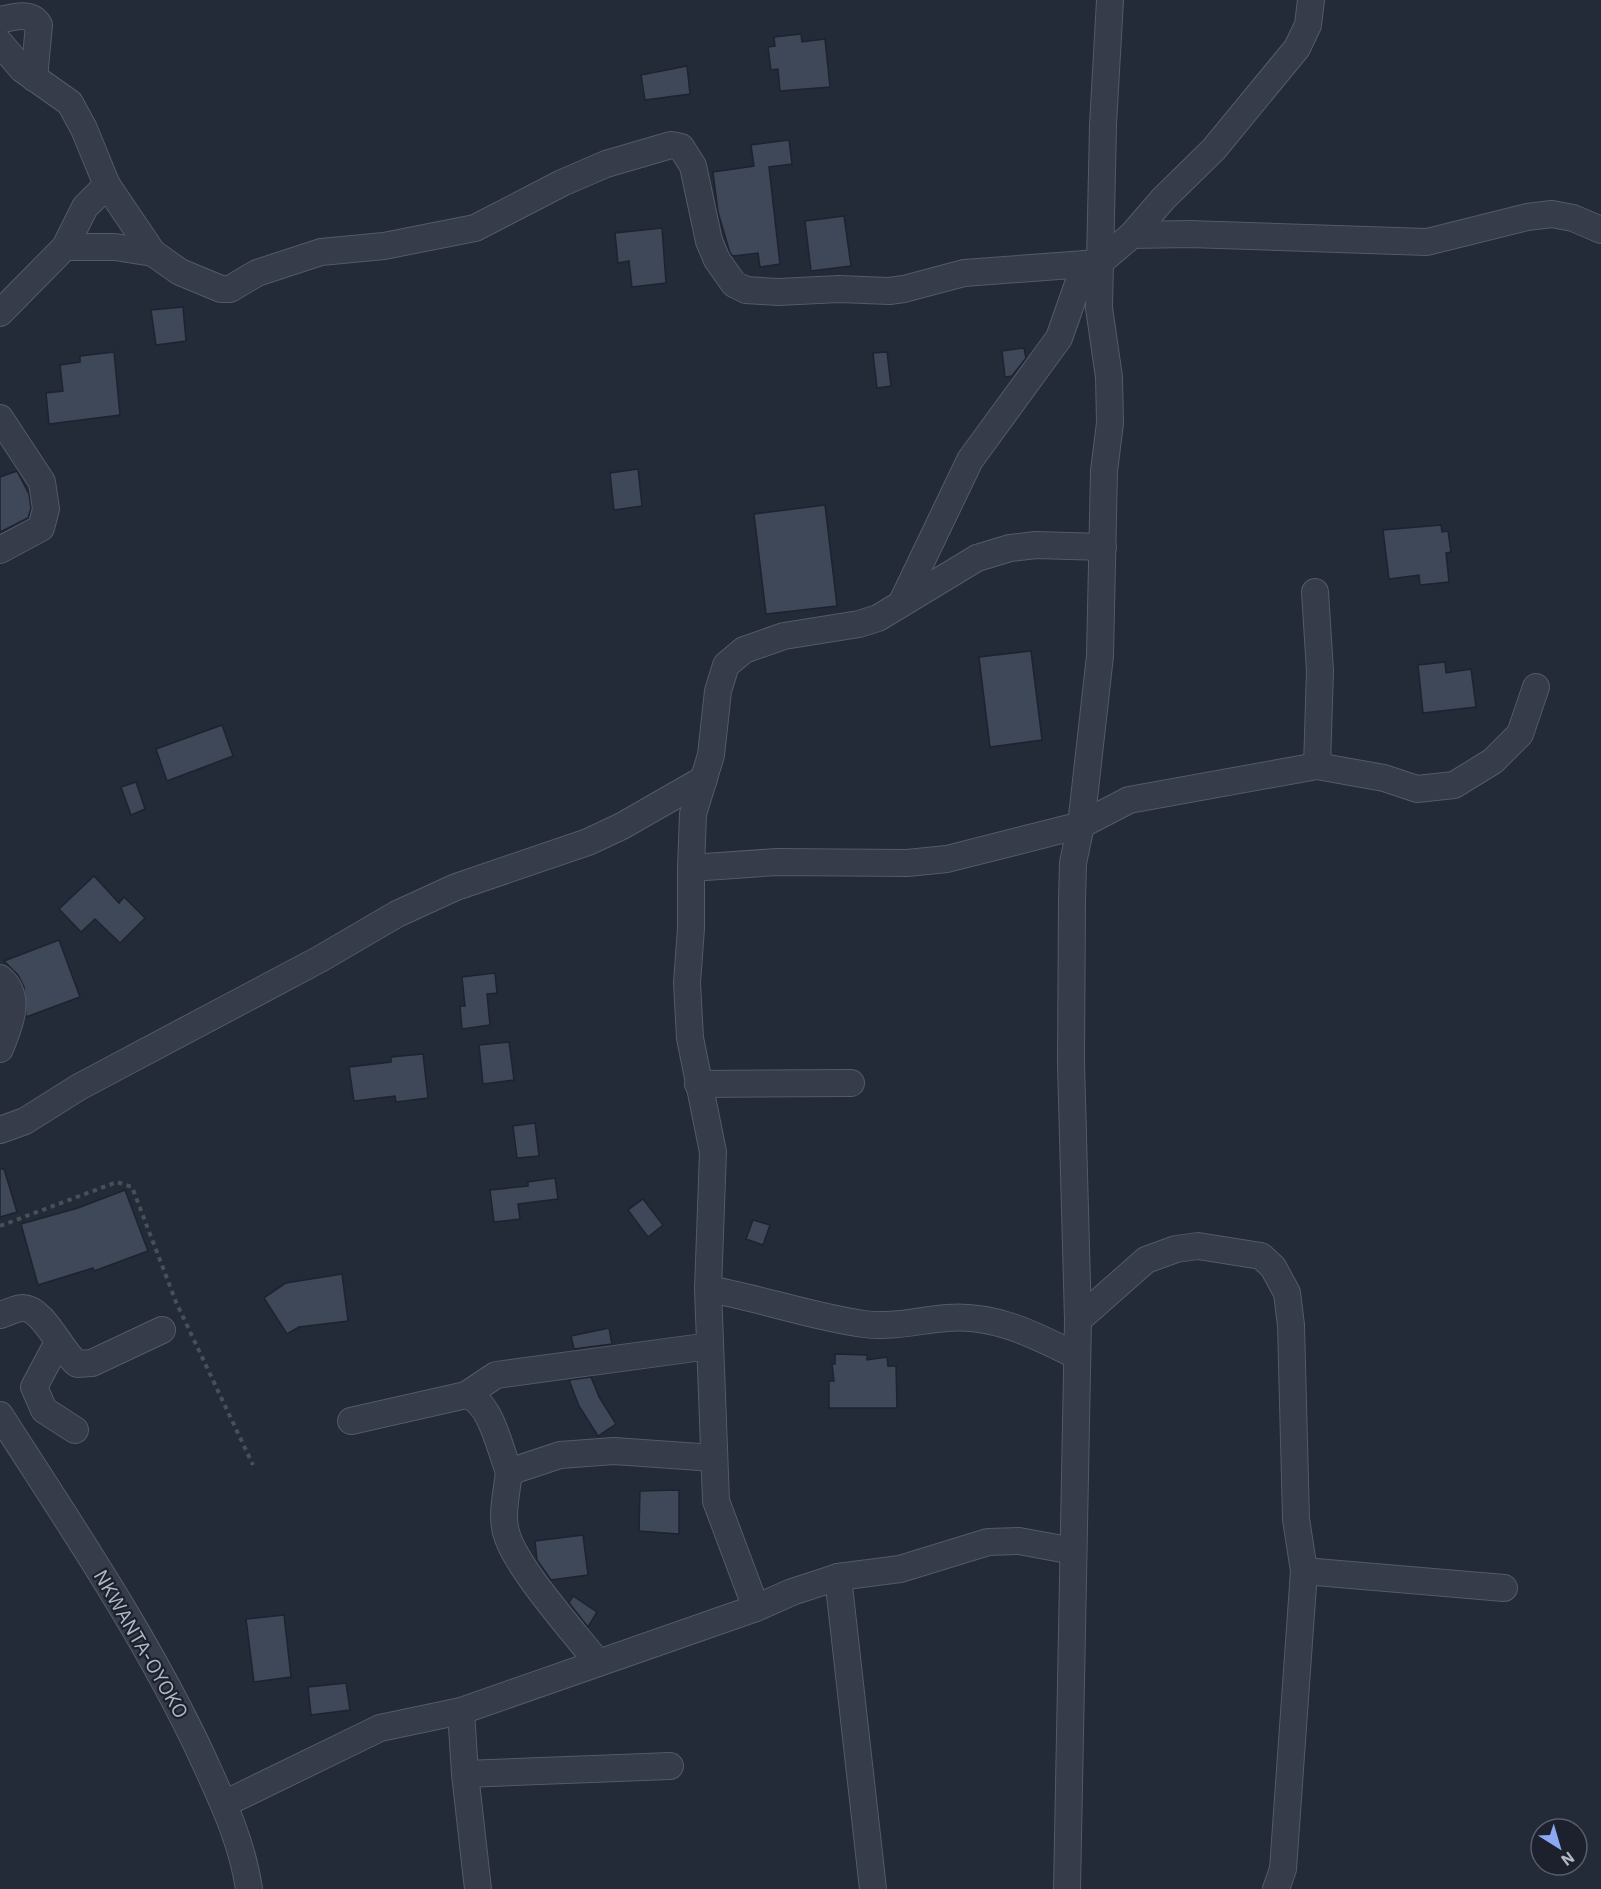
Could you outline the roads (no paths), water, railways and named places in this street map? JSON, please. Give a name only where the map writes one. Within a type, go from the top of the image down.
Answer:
[{"type":"street","points":[[1067,1889],[1078,1320],[1071,1063],[1073,863],[1081,825],[1100,656],[1104,471],[1110,423],[1109,377],[1092,264],[1110,0]]},
{"type":"street","points":[[901,604],[970,460],[1059,338],[1092,264],[1132,235],[1163,199],[1214,149],[1297,48],[1308,25],[1311,0]]},
{"type":"street","points":[[0,20],[28,16],[36,20],[39,25],[34,78]]},
{"type":"street","points":[[0,43],[22,69],[70,104],[84,129],[107,185],[153,253],[180,272],[221,290],[230,290],[257,273],[321,252],[384,246],[475,228],[562,183],[606,164],[671,145],[681,147],[693,166],[709,242],[717,260],[734,284],[746,290],[889,291],[964,273],[1015,267],[1092,264]]},
{"type":"street","points":[[0,314],[65,247],[85,207],[107,185]]},
{"type":"street","points":[[1132,235],[1189,234],[1428,242],[1527,217],[1552,214],[1573,218],[1601,230]]},
{"type":"street","points":[[65,247],[116,247],[153,253]]},
{"type":"street","points":[[0,418],[42,482],[46,509],[41,528],[0,550]]},
{"type":"street","points":[[756,1608],[716,1501],[708,1289],[713,1152],[690,1038],[687,983],[691,928],[693,814],[711,755],[717,691],[726,665],[744,650],[784,636],[859,624],[878,618],[977,558],[1010,548],[1036,545],[1103,548]]},
{"type":"street","points":[[1315,592],[1320,671],[1317,766]]},
{"type":"street","points":[[691,868],[777,862],[907,863],[947,859],[1081,825],[1129,800],[1317,766],[1384,778],[1417,789],[1454,785],[1493,761],[1520,734],[1536,687]]},
{"type":"street","points":[[0,1130],[25,1120],[79,1087],[320,959],[397,914],[456,887],[588,842],[622,826],[704,779]]},
{"type":"street","points":[[0,978],[9,988],[14,1002],[12,1018],[0,1049]]},
{"type":"street","points":[[698,1084],[851,1083]]},
{"type":"street","points":[[1078,1320],[1146,1260],[1176,1249],[1198,1246],[1261,1256],[1273,1268],[1287,1293],[1291,1325],[1296,1519],[1304,1571],[1283,1869],[1276,1889]]},
{"type":"street","points":[[708,1289],[865,1324],[909,1323],[949,1318],[984,1321],[1022,1328],[1077,1356]]},
{"type":"street","points":[[0,1315],[21,1308],[33,1310],[77,1364],[92,1363],[162,1330]]},
{"type":"street","points":[[58,1342],[34,1387],[44,1410],[75,1430]]},
{"type":"street","points":[[351,1421],[466,1395],[496,1375],[710,1346]]},
{"type":"street","points":[[466,1395],[476,1397],[485,1408],[509,1472],[504,1521],[510,1543],[521,1563],[598,1663]]},
{"type":"street","name":"NKWANTA-OYOKO","points":[[0,1414],[130,1621],[187,1725],[224,1804],[244,1858],[249,1889]]},
{"type":"street","points":[[509,1472],[560,1455],[614,1451],[714,1458]]},
{"type":"street","points":[[224,1804],[380,1728],[461,1711],[838,1577],[900,1569],[988,1542],[1019,1540],[1073,1551]]},
{"type":"street","points":[[1304,1571],[1504,1588]]},
{"type":"street","points":[[838,1577],[873,1889]]},
{"type":"street","points":[[461,1711],[465,1774],[478,1889]]},
{"type":"street","points":[[465,1774],[670,1766]]}]
